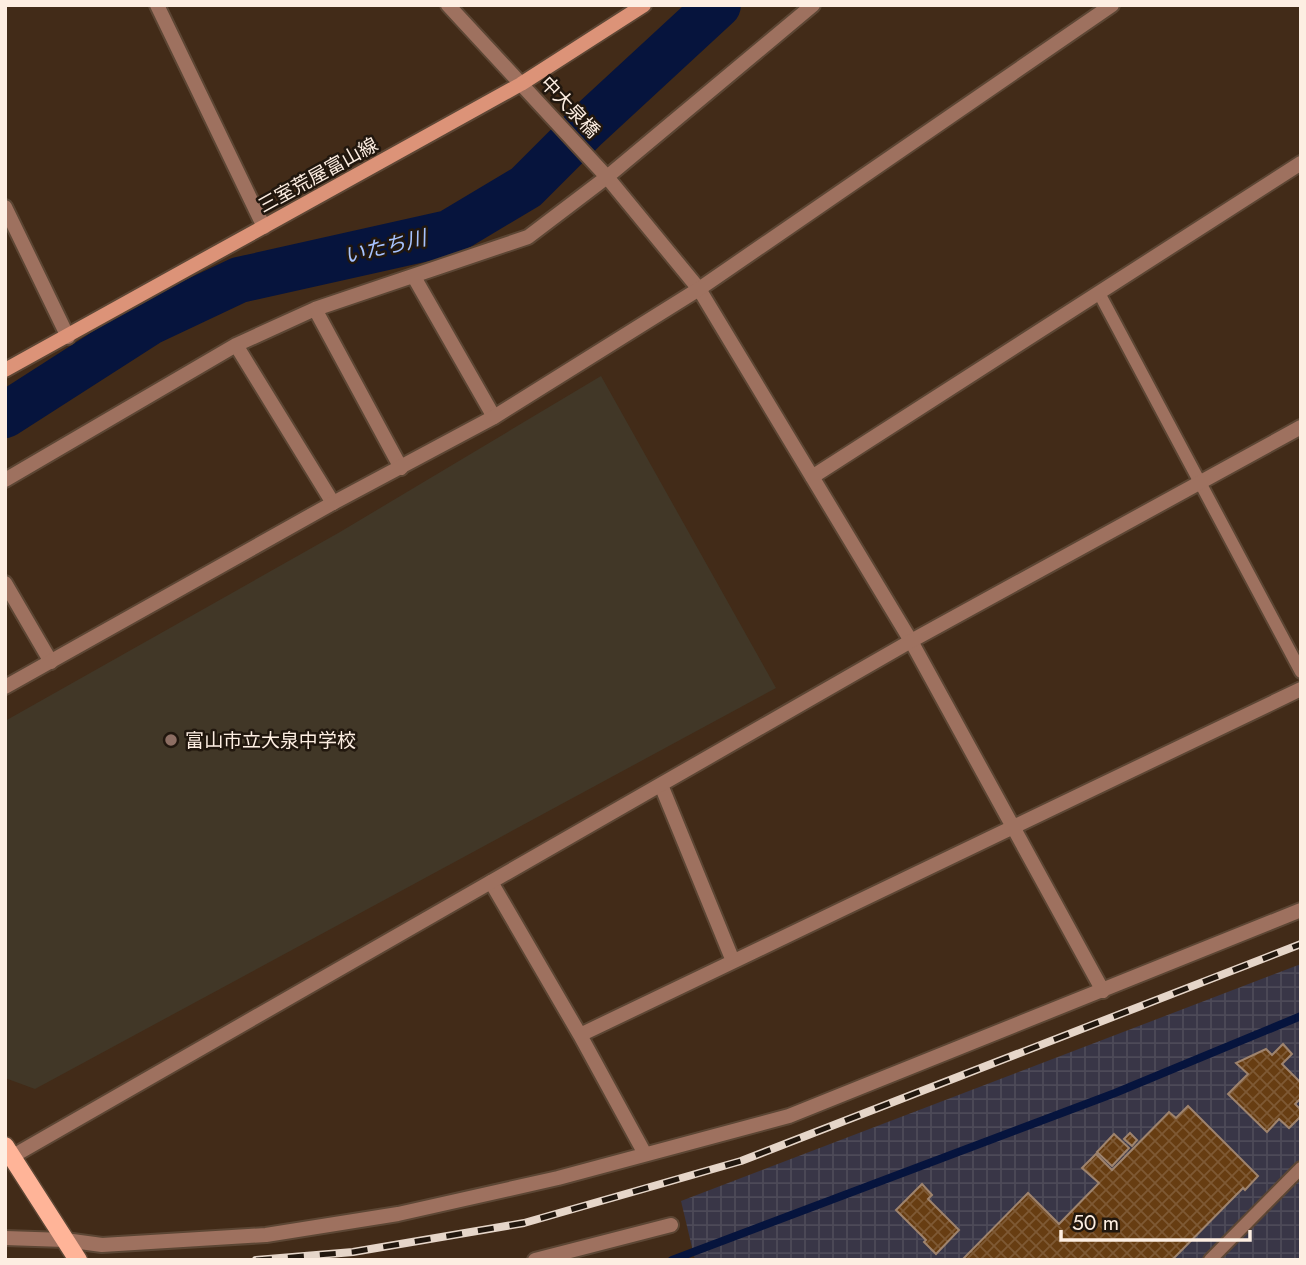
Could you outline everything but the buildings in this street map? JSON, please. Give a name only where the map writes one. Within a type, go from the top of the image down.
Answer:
[{"type":"main road","name":"三室荒屋富山線","points":[[5,370],[521,84],[644,5]]},
{"type":"main road","points":[[9,1151],[78,1260]]},
{"type":"street","points":[[157,5],[264,227]]},
{"type":"street","name":"中大泉橋","points":[[448,5],[607,177],[699,289],[911,641],[1103,991]]},
{"type":"street","points":[[5,480],[236,345],[315,309],[528,237],[607,177],[813,5]]},
{"type":"street","points":[[5,687],[332,503],[494,417],[699,289],[1112,5]]},
{"type":"street","points":[[812,477],[1301,163]]},
{"type":"street","points":[[5,207],[68,337]]},
{"type":"street","points":[[414,277],[494,417]]},
{"type":"street","points":[[315,309],[401,468]]},
{"type":"street","points":[[236,345],[332,503]]},
{"type":"street","points":[[9,1151],[491,882],[911,641],[1200,480],[1301,427]]},
{"type":"street","points":[[5,583],[51,662]]},
{"type":"street","points":[[580,1035],[1301,689]]},
{"type":"street","points":[[661,785],[733,961]]},
{"type":"street","points":[[491,882],[645,1154]]},
{"type":"street","points":[[5,1238],[65,1240],[102,1245],[266,1235],[398,1214],[558,1178],[789,1116],[1301,910]]},
{"type":"street","points":[[535,1260],[671,1225]]},
{"type":"lane","points":[[1099,293],[1301,672]]},
{"type":"lane","points":[[1210,1260],[1301,1167]]},
{"type":"shaded area","points":[[601,376],[776,688],[35,1089],[5,1078],[5,721],[340,532]]},
{"type":"shaded area","points":[[1301,964],[1301,1260],[695,1260],[681,1201]]},
{"type":"waterway","name":"いたち川","points":[[5,415],[150,322],[239,280],[449,233],[526,187],[586,127],[718,5]]},
{"type":"waterway","points":[[672,1260],[1115,1093],[1301,1016]]},
{"type":"railway","points":[[256,1260],[353,1252],[524,1223],[741,1161],[1301,944]]},
{"type":"place","name":"富山市立大泉中学校","points":[[171,740]]}]
